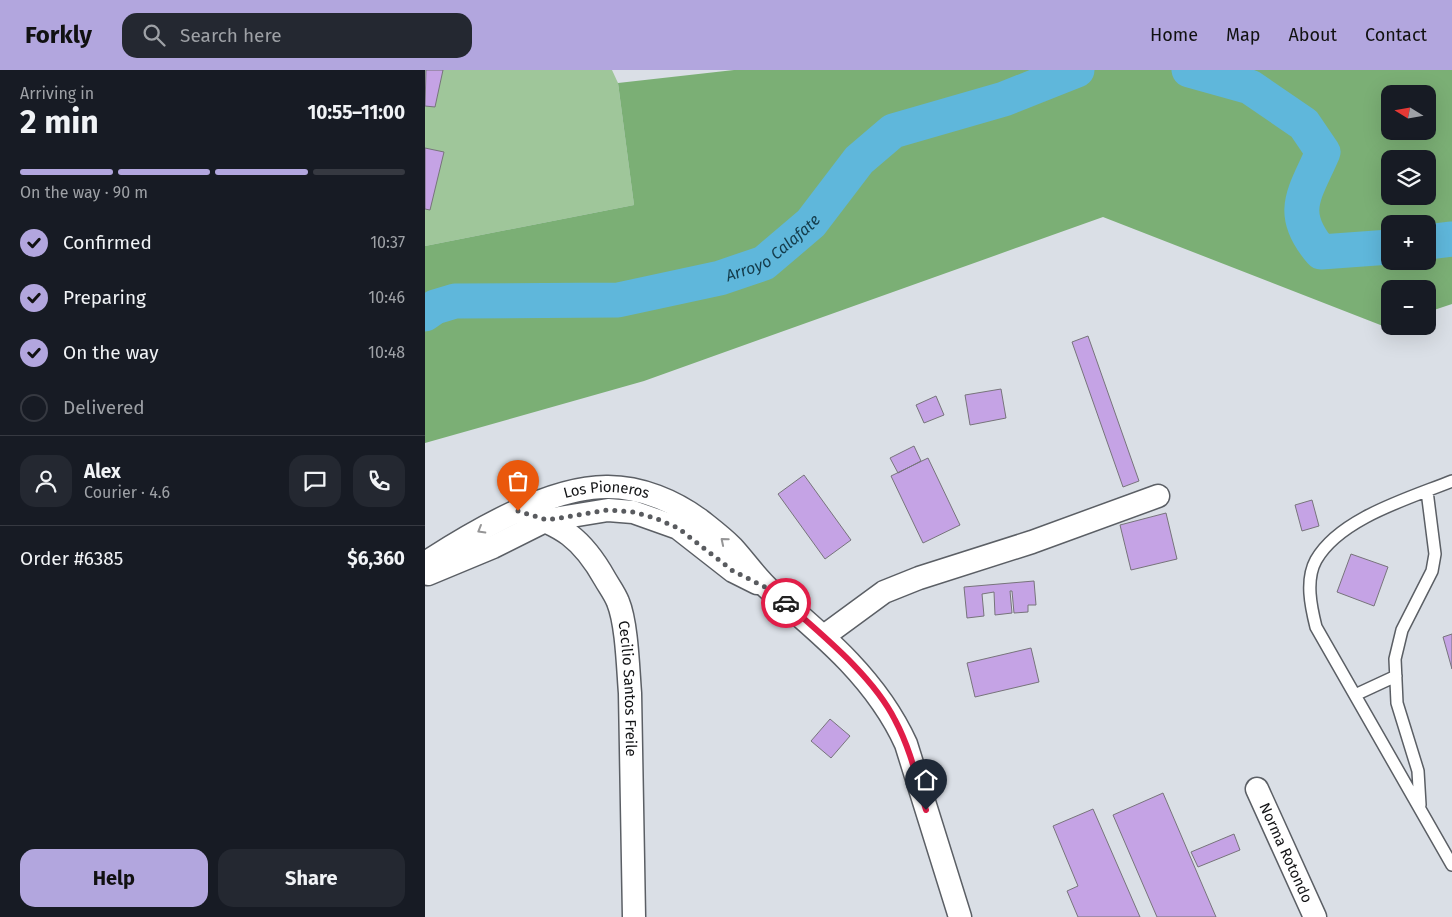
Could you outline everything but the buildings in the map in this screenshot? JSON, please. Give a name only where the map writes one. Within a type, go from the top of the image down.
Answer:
[{"type":"street","name":"Los Pioneros","points":[[425,563],[518,511],[568,492],[591,488],[625,488],[673,502],[700,520],[730,545],[769,589],[824,636],[879,694],[895,718],[907,744],[960,917]]},
{"type":"street","points":[[824,636],[884,592],[919,578],[1032,542],[1158,496]]},
{"type":"street","name":"Los Pioneros","points":[[425,575],[493,547],[547,520],[608,510],[633,512],[655,518],[678,528],[733,571],[769,589]]},
{"type":"street","name":"Cecilio Santos Freile","points":[[518,511],[547,520],[575,538],[593,558],[619,602],[628,656],[630,693],[634,917]]},
{"type":"street","name":"Norma Rotondo","points":[[1257,789],[1315,917]]},
{"type":"lane","points":[[1452,481],[1357,520],[1324,549],[1315,561],[1310,599],[1316,627],[1452,865]]},
{"type":"lane","points":[[1421,810],[1418,770],[1397,703],[1395,659],[1402,630],[1432,572],[1435,554],[1427,491]]},
{"type":"lane","points":[[1355,695],[1396,676]]},
{"type":"green space","points":[[425,70],[612,70],[618,83],[634,205],[425,246]]},
{"type":"green space","points":[[734,70],[1452,70],[1452,304],[1436,309],[1436,280],[1381,280],[1381,325],[1103,217],[644,381],[425,443],[425,246],[634,205],[618,83]]},
{"type":"waterway","name":"Arroyo Calafate","points":[[425,314],[435,307],[455,301],[618,300],[720,278],[764,263],[811,223],[859,160],[893,131],[1004,99],[1077,70]]},
{"type":"waterway","name":"Arroyo Calafate","points":[[1189,70],[1250,87],[1304,124],[1323,152],[1305,192],[1302,214],[1304,225],[1321,252],[1381,248]]},
{"type":"waterway","name":"Arroyo Calafate","points":[[1436,241],[1452,239]]},
{"type":"way so far","points":[[518,511],[547,520],[608,510],[633,512],[655,518],[678,528],[733,571],[769,589],[786,603]]},
{"type":"route","points":[[786,603],[824,636],[879,694],[895,718],[907,744],[926,810]]}]
